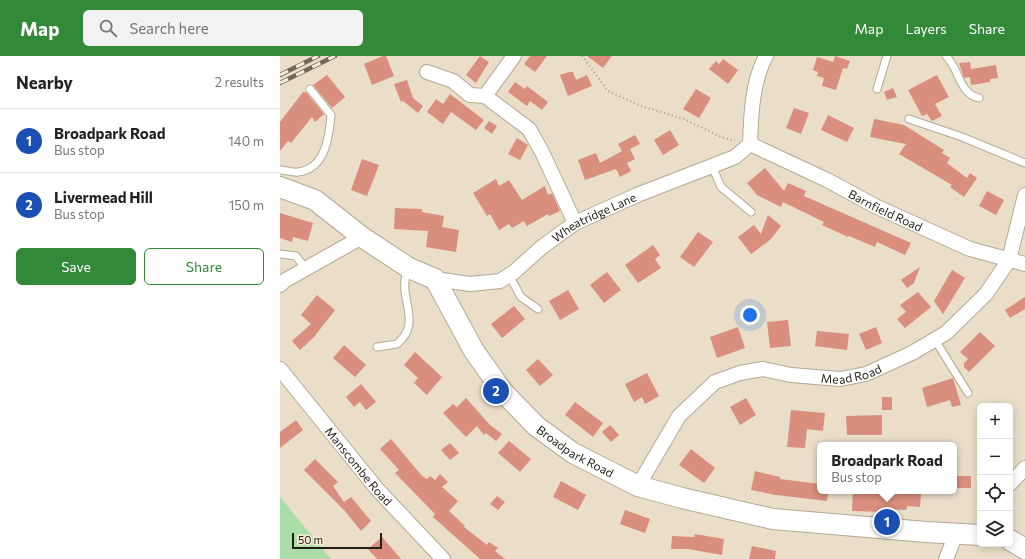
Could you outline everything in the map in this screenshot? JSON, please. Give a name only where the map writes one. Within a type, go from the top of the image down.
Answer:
[{"type":"street","points":[[485,96],[514,56]]},
{"type":"street","points":[[750,144],[751,109],[757,80],[766,56]]},
{"type":"street","points":[[427,72],[453,81],[470,95],[485,96],[529,129],[542,152],[575,223]]},
{"type":"street","name":"Wheatridge Lane","points":[[280,187],[315,200],[339,217],[362,237],[409,268],[435,279],[470,284],[500,280],[509,275],[542,247],[575,223],[637,196],[735,157],[750,144]]},
{"type":"street","name":"Barnfield Road","points":[[750,144],[827,180],[875,206],[970,249],[1025,264]]},
{"type":"street","name":"Mead Road","points":[[638,486],[679,416],[715,382],[740,373],[763,369],[791,375],[840,379],[866,374],[912,353],[946,333],[986,294],[1009,260],[1025,195]]},
{"type":"street","points":[[280,285],[362,237]]},
{"type":"street","name":"Broadpark Road","points":[[435,279],[474,351],[503,392],[536,426],[574,453],[638,486],[682,498],[773,519],[977,535]]},
{"type":"street","name":"Manscombe Road","points":[[280,369],[377,489],[443,559]]},
{"type":"street","points":[[1013,481],[1025,468]]},
{"type":"street","points":[[946,559],[956,534]]},
{"type":"street","points":[[1013,542],[1025,549]]},
{"type":"lane","points":[[878,89],[887,56]]},
{"type":"lane","points":[[946,56],[951,61],[965,90],[973,97],[979,98]]},
{"type":"lane","points":[[280,170],[299,172],[311,167],[322,157],[329,134],[331,115],[310,89]]},
{"type":"lane","points":[[909,119],[962,137],[1025,163]]},
{"type":"lane","points":[[712,166],[721,187],[751,212]]},
{"type":"lane","points":[[280,254],[296,256],[306,269]]},
{"type":"lane","points":[[377,347],[397,344],[408,330],[410,322],[404,286],[409,268]]},
{"type":"lane","points":[[509,275],[521,297],[538,309]]},
{"type":"lane","points":[[935,340],[968,393]]},
{"type":"path","points":[[582,56],[608,92],[642,106],[684,119],[721,138],[750,144]]},
{"type":"green space","points":[[280,497],[331,559],[280,559]]},
{"type":"building","points":[[386,56],[394,76],[372,85],[364,64]]},
{"type":"building","points":[[480,56],[489,62],[476,83],[466,75]]},
{"type":"building","points":[[530,56],[547,56],[535,72],[524,64]]},
{"type":"building","points":[[587,56],[612,56],[603,68]]},
{"type":"building","points":[[835,56],[850,61],[847,69],[843,68],[836,90],[822,86],[824,78],[817,76],[818,72],[813,70],[817,57],[833,62]]},
{"type":"building","points":[[723,59],[738,70],[728,84],[709,69],[716,61],[719,64]]},
{"type":"building","points":[[970,62],[971,69],[996,65],[998,78],[990,79],[990,82],[971,85],[970,77],[964,78],[959,63]]},
{"type":"building","points":[[573,72],[576,80],[587,75],[592,86],[568,96],[560,75]]},
{"type":"building","points":[[327,75],[345,97],[332,108],[313,85]]},
{"type":"building","points":[[937,75],[949,97],[935,104],[942,116],[932,121],[927,114],[922,116],[908,90]]},
{"type":"building","points":[[407,80],[413,98],[423,106],[418,113],[403,101],[401,102],[394,84]]},
{"type":"building","points":[[515,82],[525,89],[527,86],[548,102],[542,110],[530,101],[527,106],[508,92]]},
{"type":"building","points":[[893,88],[897,97],[887,100],[884,92]]},
{"type":"building","points":[[696,89],[711,98],[699,118],[683,109]]},
{"type":"building","points":[[303,92],[306,92],[324,114],[315,122],[312,117],[291,143],[288,141],[280,151],[280,122]]},
{"type":"building","points":[[450,94],[484,120],[476,130],[451,112],[443,124],[427,112],[436,99],[443,104]]},
{"type":"building","points":[[794,108],[809,113],[801,134],[786,128]]},
{"type":"building","points":[[828,115],[854,128],[847,142],[821,130]]},
{"type":"building","points":[[874,119],[904,125],[944,150],[942,153],[950,158],[947,163],[967,178],[970,173],[977,178],[964,197],[950,187],[952,185],[899,154],[906,144],[870,137]]},
{"type":"building","points":[[489,121],[497,126],[492,134],[484,128]]},
{"type":"building","points":[[670,130],[679,145],[663,155],[654,140]]},
{"type":"building","points":[[635,135],[640,144],[630,149],[635,159],[627,163],[631,171],[620,177],[616,169],[585,180],[578,160],[596,153],[600,163],[622,151],[618,144]]},
{"type":"building","points":[[517,138],[528,145],[520,160],[508,154]]},
{"type":"building","points":[[362,159],[379,165],[367,196],[351,190]]},
{"type":"building","points":[[765,168],[784,191],[788,183],[806,191],[804,196],[911,243],[905,255],[877,242],[875,247],[849,236],[848,237],[822,225],[824,222],[783,202],[781,207],[757,195],[747,183]]},
{"type":"building","points":[[496,179],[499,186],[509,180],[522,200],[545,186],[548,195],[552,193],[560,211],[549,216],[548,214],[527,226],[524,221],[512,228],[509,224],[499,230],[490,214],[487,216],[473,193]]},
{"type":"building","points":[[987,191],[1004,200],[996,215],[979,206]]},
{"type":"building","points":[[395,208],[422,209],[422,212],[444,216],[442,227],[459,230],[456,252],[426,247],[428,231],[394,229]]},
{"type":"building","points":[[280,213],[313,223],[308,241],[293,237],[292,242],[280,238]]},
{"type":"building","points":[[768,215],[781,226],[770,240],[751,254],[738,237],[754,225],[761,234]]},
{"type":"building","points":[[698,232],[713,242],[694,267],[680,257]]},
{"type":"building","points":[[653,245],[660,255],[655,259],[661,268],[638,283],[625,265]]},
{"type":"building","points":[[920,267],[914,283],[907,288],[901,280]]},
{"type":"building","points":[[952,270],[965,278],[943,314],[934,301]]},
{"type":"building","points":[[607,272],[621,290],[604,303],[590,285]]},
{"type":"building","points":[[568,290],[579,309],[560,320],[549,301]]},
{"type":"building","points":[[918,292],[931,307],[905,328],[897,319],[906,312],[900,305]]},
{"type":"building","points":[[317,295],[335,310],[314,337],[300,350],[292,341],[311,324],[301,315]]},
{"type":"building","points":[[1025,297],[1025,309],[1010,318],[1005,310]]},
{"type":"building","points":[[514,306],[525,319],[502,338],[491,324]]},
{"type":"building","points":[[788,320],[791,346],[770,348],[767,322]]},
{"type":"building","points":[[738,327],[745,348],[717,358],[710,337]]},
{"type":"building","points":[[876,327],[882,343],[866,350],[859,334]]},
{"type":"building","points":[[817,331],[849,334],[847,350],[815,346]]},
{"type":"building","points":[[980,332],[995,346],[969,372],[964,367],[964,363],[968,359],[960,352]]},
{"type":"building","points":[[344,345],[366,365],[355,377],[333,358]]},
{"type":"building","points":[[415,352],[442,377],[427,395],[414,383],[418,378],[404,365]]},
{"type":"building","points":[[538,359],[553,375],[540,386],[526,370]]},
{"type":"building","points":[[647,373],[659,396],[645,404],[642,397],[634,402],[625,384]]},
{"type":"building","points":[[953,378],[961,405],[952,407],[950,400],[927,407],[922,388]]},
{"type":"building","points":[[361,384],[376,402],[366,410],[360,402],[354,407],[346,397]]},
{"type":"building","points":[[882,397],[892,397],[892,410],[882,410]]},
{"type":"building","points":[[466,398],[490,425],[502,434],[496,441],[486,433],[484,435],[477,426],[466,437],[443,413],[453,404],[457,407]]},
{"type":"building","points":[[746,398],[756,415],[740,425],[730,407]]},
{"type":"building","points":[[575,402],[603,423],[593,437],[565,415]]},
{"type":"building","points":[[791,410],[825,413],[823,431],[807,429],[805,448],[787,447]]},
{"type":"building","points":[[882,415],[882,435],[847,435],[846,416]]},
{"type":"building","points":[[296,420],[303,430],[280,448],[280,432]]},
{"type":"building","points":[[610,425],[619,435],[611,442],[602,432]]},
{"type":"building","points":[[391,439],[422,476],[427,479],[430,476],[435,480],[440,474],[448,482],[442,487],[458,501],[449,511],[465,526],[464,527],[487,545],[489,542],[498,548],[495,551],[505,559],[480,559],[433,517],[435,514],[395,473],[399,470],[380,449]]},
{"type":"building","points":[[509,441],[531,459],[520,472],[498,453]]},
{"type":"building","points":[[450,443],[459,453],[450,460],[441,450]]},
{"type":"building","points":[[691,449],[715,468],[704,483],[679,465]]},
{"type":"building","points":[[315,459],[338,482],[333,486],[344,502],[351,497],[371,521],[361,531],[345,511],[304,470]]},
{"type":"building","points":[[755,471],[780,477],[780,479],[817,484],[817,494],[828,494],[827,501],[776,495],[751,490]]},
{"type":"building","points":[[957,476],[971,476],[971,488],[957,488]]},
{"type":"building","points":[[561,481],[586,495],[578,510],[553,497]]},
{"type":"building","points":[[853,494],[921,494],[920,507],[907,506],[906,510],[886,509],[886,512],[852,511]]},
{"type":"building","points":[[497,496],[505,502],[498,510],[490,504]]},
{"type":"building","points":[[625,510],[650,519],[645,533],[620,524]]},
{"type":"building","points":[[695,534],[724,539],[722,555],[688,549],[671,549],[672,536],[694,537]]},
{"type":"building","points":[[382,537],[401,559],[377,559],[368,549]]},
{"type":"building","points":[[752,546],[776,551],[775,559],[749,559]]},
{"type":"railway","points":[[280,75],[318,56]]},
{"type":"railway","points":[[280,83],[335,56]]},
{"type":"place","name":"Livermead Hill","points":[[496,391]]},
{"type":"place","name":"Broadpark Road","points":[[887,522]]}]
